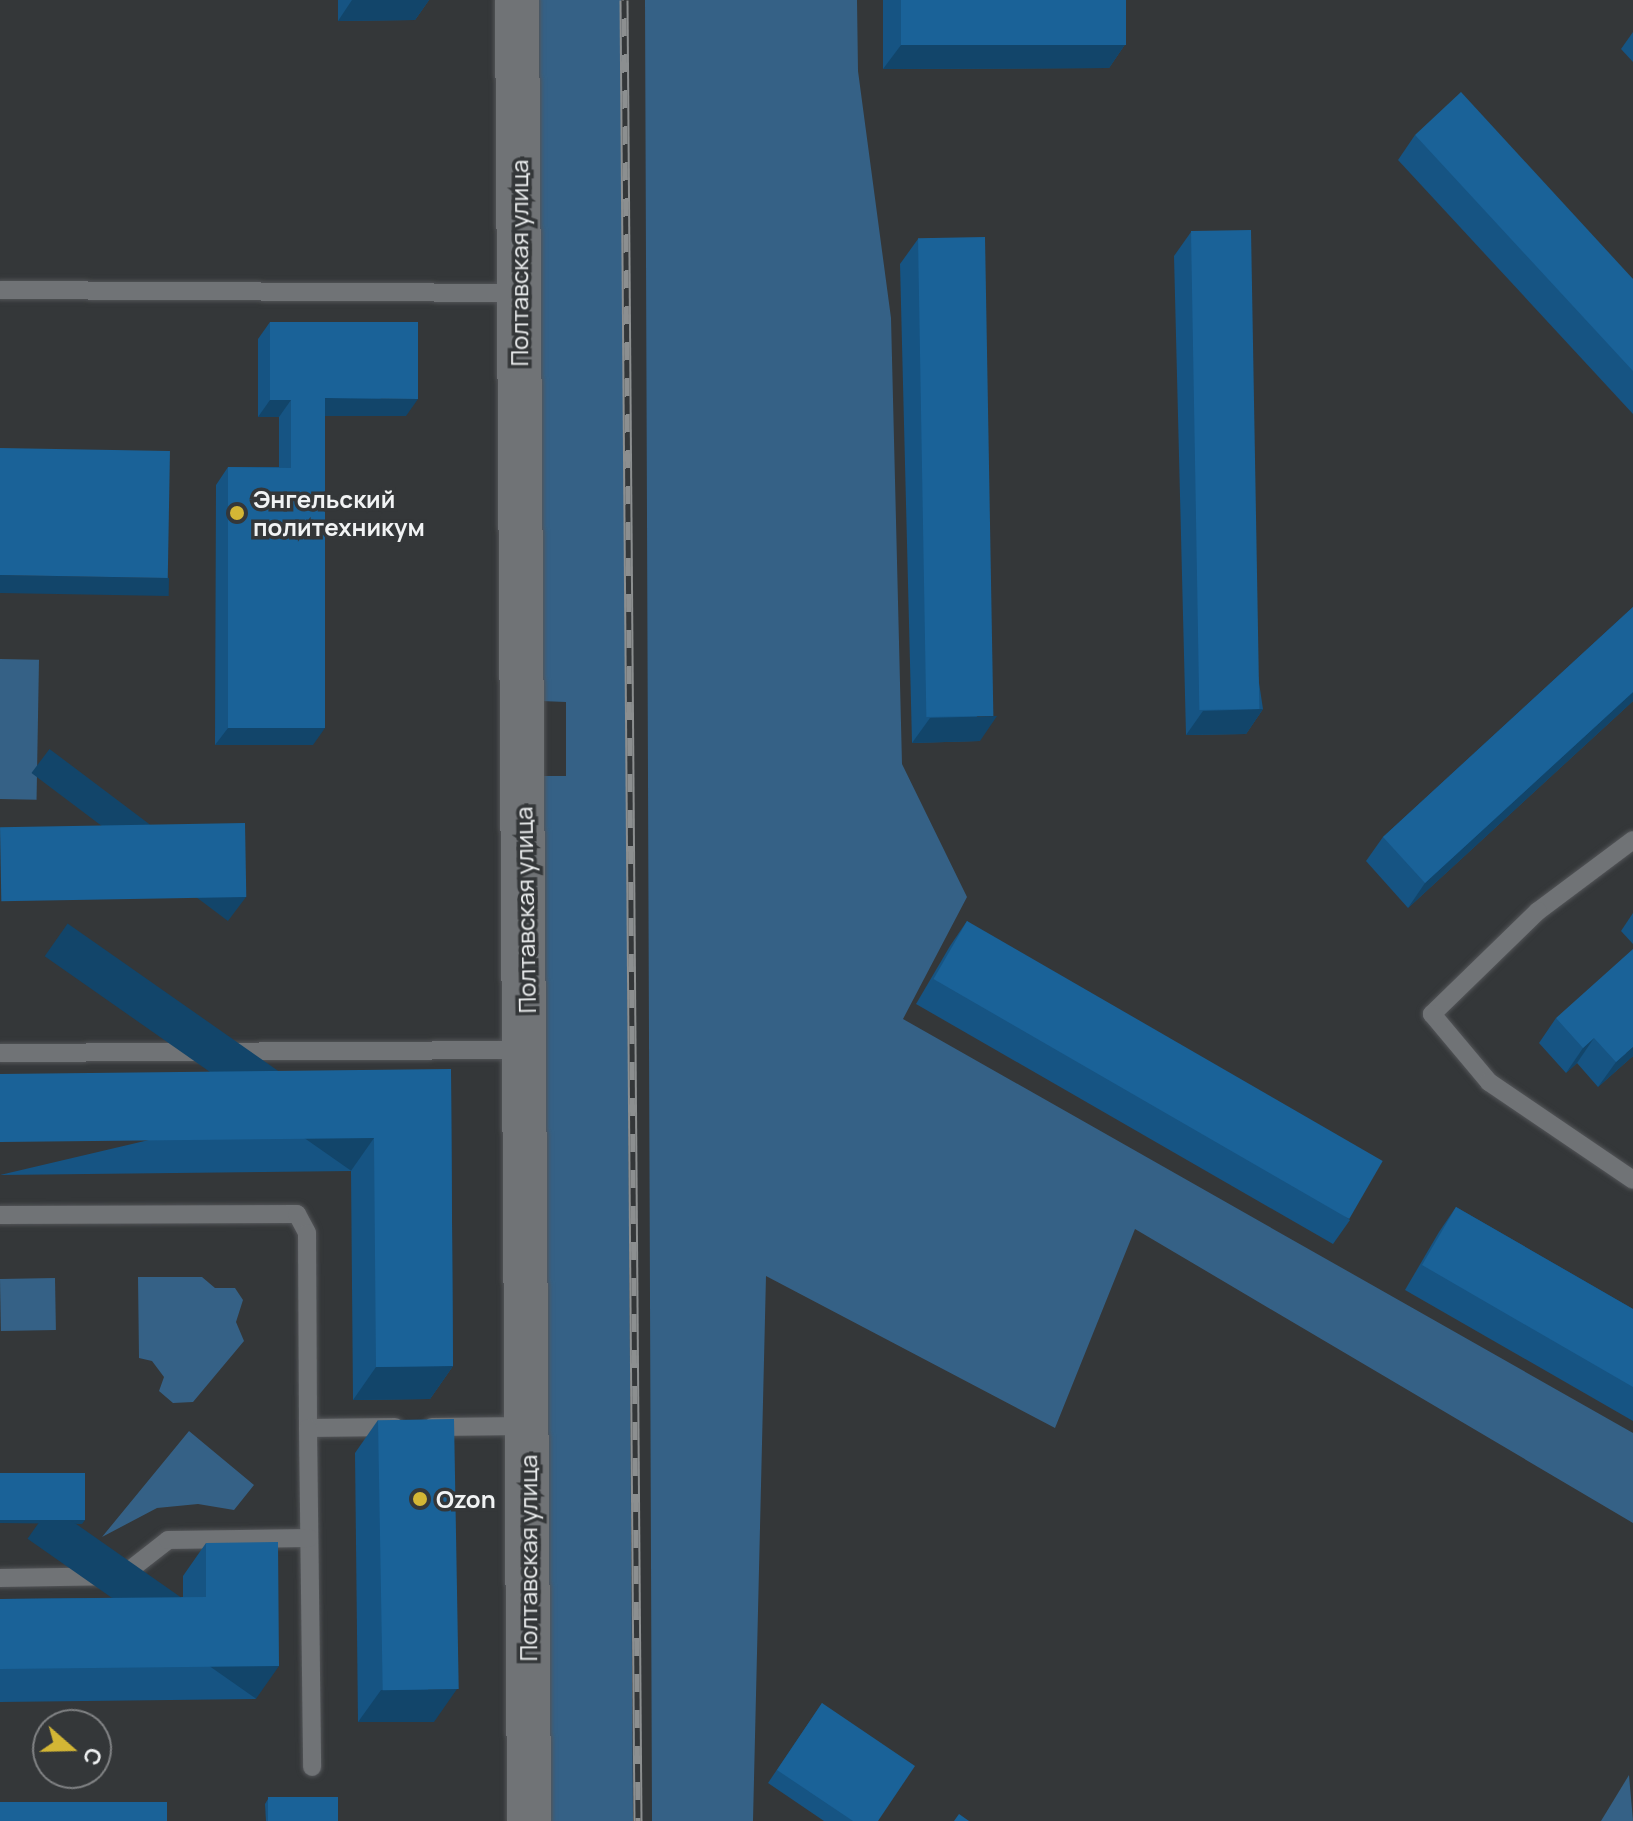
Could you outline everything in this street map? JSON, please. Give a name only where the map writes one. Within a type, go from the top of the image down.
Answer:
[{"type":"street","name":"Полтавская улица","points":[[517,0],[529,1821]]},
{"type":"lane","points":[[0,290],[519,293]]},
{"type":"lane","points":[[1633,840],[1538,911],[1432,1014],[1489,1082],[1633,1180]]},
{"type":"lane","points":[[0,1053],[526,1050]]},
{"type":"lane","points":[[0,1215],[297,1214],[307,1233],[312,1767]]},
{"type":"lane","points":[[308,1428],[528,1426]]},
{"type":"lane","points":[[0,1578],[122,1576],[168,1540],[309,1538]]},
{"type":"shaded area","points":[[539,0],[621,0],[633,1821],[550,1821],[541,776],[566,776],[566,702],[541,701]]},
{"type":"shaded area","points":[[645,0],[857,0],[858,71],[891,318],[902,764],[967,897],[903,1019],[1633,1433],[1633,1523],[1135,1229],[1055,1428],[766,1276],[753,1821],[652,1821]]},
{"type":"shaded area","points":[[0,659],[39,660],[37,800],[0,799]]},
{"type":"shaded area","points":[[138,1277],[202,1277],[215,1288],[235,1288],[243,1300],[236,1322],[244,1341],[193,1402],[173,1403],[159,1391],[164,1377],[152,1361],[139,1358]]},
{"type":"shaded area","points":[[55,1278],[56,1330],[1,1331],[0,1279]]},
{"type":"shaded area","points":[[189,1431],[254,1485],[234,1510],[198,1504],[157,1508],[102,1537]]},
{"type":"shaded area","points":[[1629,1775],[1633,1821],[1601,1821]]},
{"type":"building","points":[[901,0],[1126,0],[1126,45],[901,45]]},
{"type":"building","points":[[1461,92],[1633,279],[1633,371],[1415,135]]},
{"type":"building","points":[[1251,230],[1259,709],[1199,710],[1191,231]]},
{"type":"building","points":[[985,237],[993,716],[926,717],[918,238]]},
{"type":"building","points":[[270,322],[418,322],[418,399],[325,398],[325,728],[228,728],[228,467],[291,468],[291,400],[270,400]]},
{"type":"building","points":[[0,448],[170,451],[168,578],[0,575]]},
{"type":"building","points":[[1633,607],[1633,692],[1425,883],[1383,837]]},
{"type":"building","points":[[245,823],[246,897],[1,901],[0,827]]},
{"type":"building","points":[[967,921],[1383,1161],[1349,1219],[934,979]]},
{"type":"building","points":[[1633,949],[1633,1047],[1616,1062],[1594,1038],[1583,1048],[1556,1018]]},
{"type":"building","points":[[451,1069],[453,1366],[376,1367],[374,1138],[0,1142],[0,1074]]},
{"type":"building","points":[[1456,1207],[1633,1309],[1633,1387],[1422,1265]]},
{"type":"building","points":[[454,1419],[459,1689],[383,1690],[378,1420]]},
{"type":"building","points":[[0,1473],[85,1473],[85,1520],[0,1520]]},
{"type":"building","points":[[278,1542],[279,1666],[0,1669],[0,1599],[206,1597],[206,1543]]},
{"type":"building","points":[[822,1703],[915,1766],[878,1821],[853,1821],[777,1770]]},
{"type":"building","points":[[268,1797],[338,1797],[338,1821],[268,1821]]},
{"type":"building","points":[[0,1802],[167,1802],[167,1821],[0,1821]]},
{"type":"building","points":[[959,1814],[969,1821],[954,1821]]},
{"type":"railway","points":[[624,0],[638,1821]]},
{"type":"place","name":"Энгельский политехникум","points":[[237,513]]},
{"type":"place","name":"Ozon","points":[[420,1499]]}]
